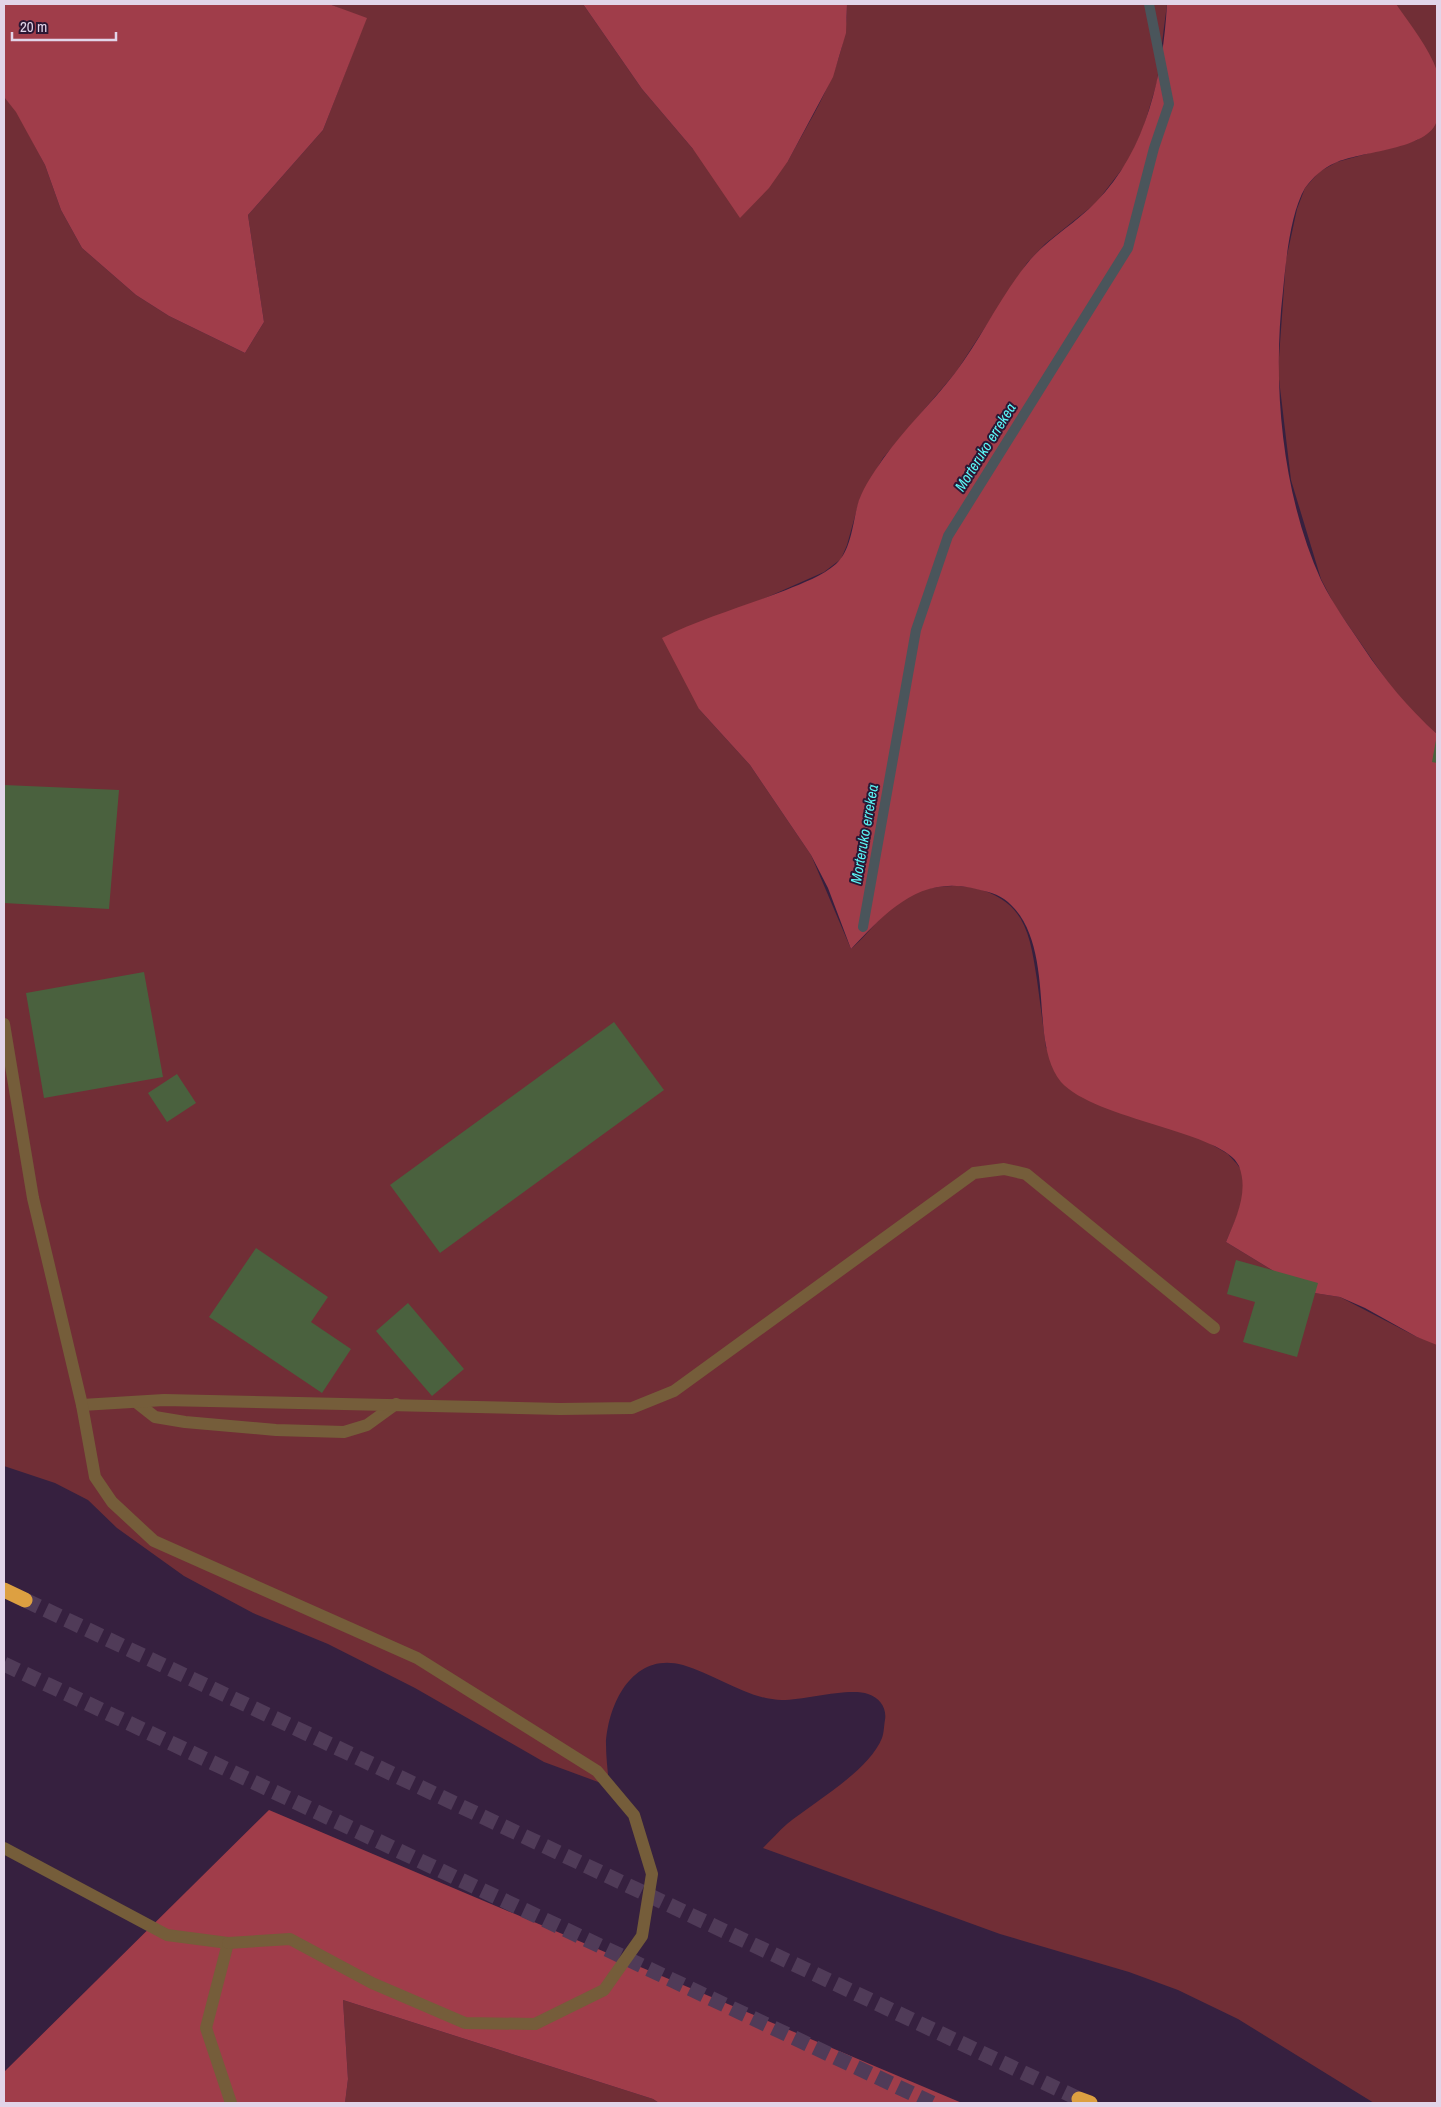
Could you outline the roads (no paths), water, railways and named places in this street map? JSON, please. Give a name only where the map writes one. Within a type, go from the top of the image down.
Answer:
[{"type":"highway","points":[[4,1590],[25,1600]]},
{"type":"street","points":[[4,1024],[32,1198],[82,1405],[95,1477],[112,1502],[154,1541],[417,1658],[598,1771],[634,1815],[652,1874],[642,1936],[604,1990],[535,2024],[465,2023],[372,1984],[290,1939],[228,1943],[167,1935],[4,1848]]},
{"type":"street","points":[[82,1405],[164,1400],[560,1409],[632,1408],[674,1391],[974,1173],[1004,1169],[1026,1174],[1214,1328]]},
{"type":"street","points":[[136,1402],[155,1417],[185,1422],[276,1430],[344,1432],[367,1426],[396,1404]]},
{"type":"street","points":[[228,1943],[206,2028],[232,2103]]},
{"type":"waterway","name":"Morteruko errekea","points":[[863,927],[916,630],[948,536],[1128,248],[1154,148],[1169,104],[1149,4]]},
{"type":"tunnel","points":[[25,1600],[1079,2099]]},
{"type":"tunnel","points":[[4,1664],[932,2103]]}]
